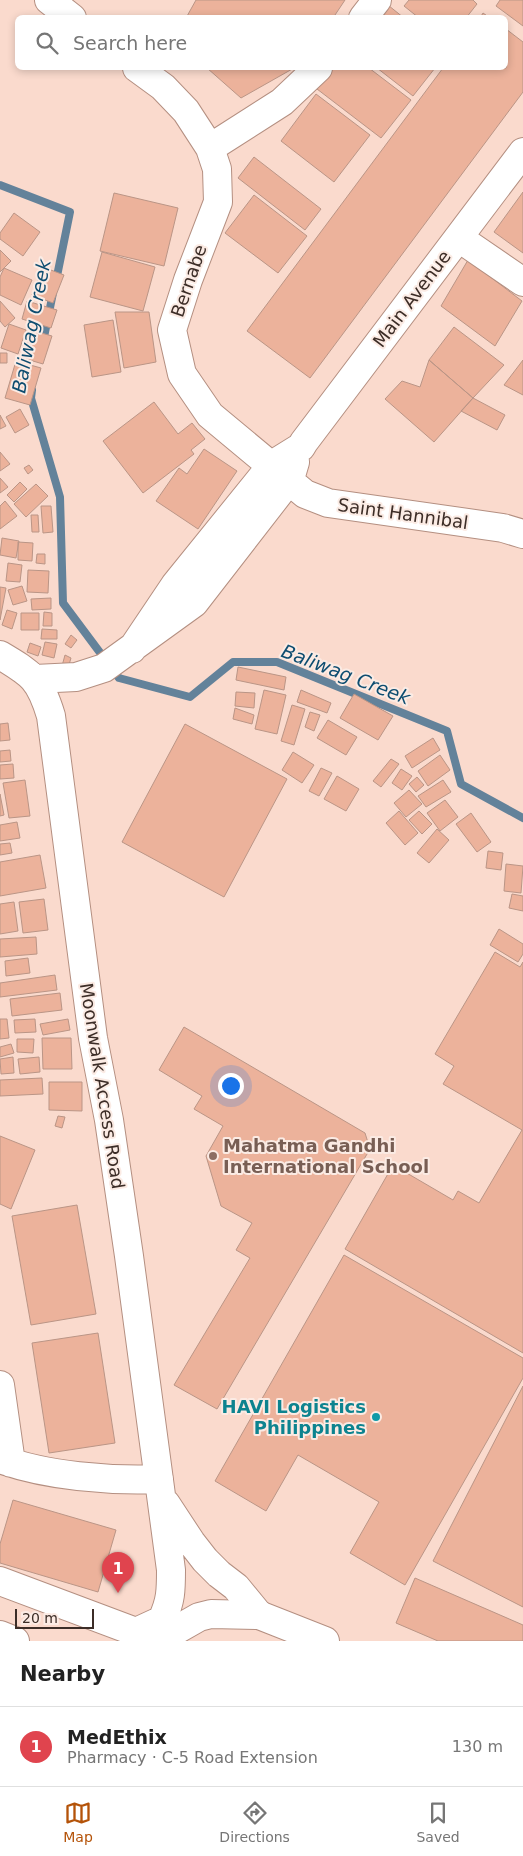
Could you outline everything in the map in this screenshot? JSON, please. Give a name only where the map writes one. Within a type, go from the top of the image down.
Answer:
[{"type":"main road","points":[[49,0],[68,15]]},
{"type":"main road","points":[[365,15],[377,0]]},
{"type":"main road","name":"Bernabe","points":[[141,70],[163,87],[186,111],[210,148],[217,169],[218,202],[188,280],[172,330],[182,374],[210,415],[281,472]]},
{"type":"main road","points":[[210,148],[282,102],[316,70]]},
{"type":"main road","name":"Main Avenue","points":[[35,679],[76,677],[104,668],[194,603],[281,472],[523,152]]},
{"type":"main road","points":[[459,238],[523,282]]},
{"type":"main road","name":"Saint Hannibal","points":[[281,472],[305,494],[328,503],[503,528],[523,534]]},
{"type":"main road","points":[[0,655],[35,679]]},
{"type":"main road","name":"Moonwalk Access Road","points":[[35,679],[45,697],[51,716],[93,1038],[110,1130],[171,1570],[172,1596],[162,1620],[136,1632]]},
{"type":"main road","points":[[0,1385],[6,1461],[49,1472],[128,1480],[160,1487]]},
{"type":"main road","name":"Moonwalk Access Road","points":[[160,1487],[191,1542],[218,1574],[236,1587],[259,1615]]},
{"type":"main road","points":[[0,1581],[136,1632],[163,1633],[178,1629],[199,1617],[211,1614],[259,1615],[326,1641]]},
{"type":"main road","points":[[0,1635],[15,1641]]},
{"type":"building","points":[[196,0],[345,0],[335,15],[188,15]]},
{"type":"building","points":[[409,0],[473,0],[477,4],[468,15],[415,15],[404,6]]},
{"type":"building","points":[[500,0],[523,0],[523,26],[496,6]]},
{"type":"building","points":[[383,1],[400,15],[373,15]]},
{"type":"building","points":[[508,31],[523,42],[523,92],[310,378],[247,331],[442,70],[508,70]]},
{"type":"building","points":[[209,70],[290,70],[241,98]]},
{"type":"building","points":[[331,70],[372,70],[411,100],[381,138],[317,89]]},
{"type":"building","points":[[380,70],[433,70],[413,96]]},
{"type":"building","points":[[316,94],[370,135],[334,182],[281,141]]},
{"type":"building","points":[[254,157],[321,209],[305,230],[238,178]]},
{"type":"building","points":[[523,192],[523,253],[494,232]]},
{"type":"building","points":[[114,193],[178,208],[164,266],[100,251]]},
{"type":"building","points":[[254,195],[307,236],[278,273],[225,233]]},
{"type":"building","points":[[14,213],[40,232],[23,256],[0,239],[0,233]]},
{"type":"building","points":[[0,250],[11,261],[0,272]]},
{"type":"building","points":[[102,252],[155,267],[143,311],[90,297]]},
{"type":"building","points":[[468,260],[522,301],[495,346],[441,306]]},
{"type":"building","points":[[43,267],[64,275],[53,303],[32,295]]},
{"type":"building","points":[[4,268],[32,280],[21,305],[0,295],[0,277]]},
{"type":"building","points":[[0,301],[15,318],[5,327],[0,321]]},
{"type":"building","points":[[27,301],[57,310],[51,328],[22,319]]},
{"type":"building","points":[[115,312],[149,312],[156,362],[124,368]]},
{"type":"building","points":[[113,320],[121,372],[92,377],[84,325]]},
{"type":"building","points":[[9,324],[26,330],[18,354],[1,348]]},
{"type":"building","points":[[454,327],[504,365],[473,398],[429,360]]},
{"type":"building","points":[[31,330],[52,336],[43,364],[23,358]]},
{"type":"building","points":[[0,353],[7,353],[7,363],[0,363]]},
{"type":"building","points":[[429,360],[473,398],[434,442],[385,399],[402,381],[420,387]]},
{"type":"building","points":[[523,360],[523,395],[504,385]]},
{"type":"building","points":[[16,361],[41,368],[30,405],[5,398]]},
{"type":"building","points":[[473,398],[505,415],[497,430],[461,411]]},
{"type":"building","points":[[154,402],[178,434],[192,423],[205,439],[191,450],[194,454],[143,493],[103,441]]},
{"type":"building","points":[[20,409],[29,425],[15,433],[6,417]]},
{"type":"building","points":[[0,415],[6,426],[0,429]]},
{"type":"building","points":[[204,449],[237,471],[198,529],[156,501],[179,468],[187,474]]},
{"type":"building","points":[[0,452],[10,464],[0,471]]},
{"type":"building","points":[[29,465],[33,470],[28,474],[24,468]]},
{"type":"building","points":[[0,478],[8,487],[0,493]]},
{"type":"building","points":[[20,482],[27,489],[14,502],[7,495]]},
{"type":"building","points":[[36,484],[48,496],[26,517],[14,504]]},
{"type":"building","points":[[5,501],[17,516],[0,529],[0,506]]},
{"type":"building","points":[[41,506],[51,506],[53,532],[43,533]]},
{"type":"building","points":[[31,515],[38,515],[39,532],[32,532]]},
{"type":"building","points":[[2,538],[19,541],[16,558],[0,555]]},
{"type":"building","points":[[18,542],[33,543],[32,561],[18,560]]},
{"type":"building","points":[[37,554],[45,554],[45,564],[36,563]]},
{"type":"building","points":[[8,563],[22,565],[20,582],[6,581]]},
{"type":"building","points":[[28,570],[49,571],[48,593],[27,592]]},
{"type":"building","points":[[22,586],[27,601],[13,605],[8,590]]},
{"type":"building","points":[[0,587],[6,588],[0,620]]},
{"type":"building","points":[[51,598],[51,609],[32,610],[31,599]]},
{"type":"building","points":[[7,610],[17,613],[12,629],[2,625]]},
{"type":"building","points":[[44,612],[52,613],[52,626],[43,626]]},
{"type":"building","points":[[21,613],[39,613],[39,630],[21,630]]},
{"type":"building","points":[[42,629],[57,630],[57,639],[41,639]]},
{"type":"building","points":[[71,635],[77,640],[71,648],[65,644]]},
{"type":"building","points":[[45,642],[57,644],[54,658],[42,655]]},
{"type":"building","points":[[30,643],[41,647],[38,656],[27,652]]},
{"type":"building","points":[[65,655],[71,658],[68,668],[62,666]]},
{"type":"building","points":[[238,667],[286,677],[284,690],[236,680]]},
{"type":"building","points":[[264,690],[286,695],[277,734],[255,729]]},
{"type":"building","points":[[301,690],[331,703],[327,713],[297,702]]},
{"type":"building","points":[[236,692],[255,693],[254,708],[235,706]]},
{"type":"building","points":[[354,694],[393,716],[378,740],[340,718]]},
{"type":"building","points":[[292,705],[305,709],[294,745],[281,741]]},
{"type":"building","points":[[235,708],[254,715],[252,724],[233,719]]},
{"type":"building","points":[[310,712],[320,715],[314,731],[305,727]]},
{"type":"building","points":[[328,720],[357,737],[346,755],[317,738]]},
{"type":"building","points":[[8,723],[10,740],[0,741],[0,724]]},
{"type":"building","points":[[185,724],[287,779],[224,897],[122,842]]},
{"type":"building","points":[[433,738],[440,750],[412,768],[405,756]]},
{"type":"building","points":[[10,750],[11,761],[0,762],[0,751]]},
{"type":"building","points":[[293,752],[314,765],[302,783],[282,770]]},
{"type":"building","points":[[440,755],[450,770],[428,786],[418,771]]},
{"type":"building","points":[[391,759],[399,764],[381,787],[373,781]]},
{"type":"building","points":[[13,764],[14,778],[0,779],[0,765]]},
{"type":"building","points":[[321,768],[332,773],[319,796],[309,791]]},
{"type":"building","points":[[401,769],[412,776],[402,790],[392,783]]},
{"type":"building","points":[[337,776],[359,789],[346,811],[324,799]]},
{"type":"building","points":[[417,777],[424,785],[416,792],[409,784]]},
{"type":"building","points":[[25,780],[30,816],[9,818],[3,783]]},
{"type":"building","points":[[443,780],[451,792],[426,807],[418,796]]},
{"type":"building","points":[[409,790],[422,804],[406,817],[394,803]]},
{"type":"building","points":[[0,794],[4,815],[0,816]]},
{"type":"building","points":[[445,800],[458,817],[440,831],[427,813]]},
{"type":"building","points":[[399,811],[418,833],[405,845],[386,823]]},
{"type":"building","points":[[419,811],[432,824],[422,834],[409,820]]},
{"type":"building","points":[[471,813],[491,842],[477,852],[456,824]]},
{"type":"building","points":[[17,822],[20,838],[0,841],[0,825]]},
{"type":"building","points":[[437,829],[449,840],[429,863],[417,853]]},
{"type":"building","points":[[10,843],[12,853],[0,855],[0,844]]},
{"type":"building","points":[[488,851],[503,853],[501,870],[486,868]]},
{"type":"building","points":[[40,855],[46,888],[0,896],[0,862]]},
{"type":"building","points":[[506,864],[523,866],[521,893],[504,891]]},
{"type":"building","points":[[512,894],[523,896],[523,911],[509,908]]},
{"type":"building","points":[[44,899],[48,930],[23,933],[19,902]]},
{"type":"building","points":[[14,902],[18,931],[0,934],[0,904]]},
{"type":"building","points":[[499,929],[523,944],[523,954],[518,962],[490,945]]},
{"type":"building","points":[[36,937],[37,954],[0,957],[0,939]]},
{"type":"building","points":[[495,952],[520,967],[523,962],[523,1353],[345,1249],[393,1165],[453,1200],[458,1191],[479,1203],[522,1130],[443,1084],[454,1066],[435,1054]]},
{"type":"building","points":[[28,958],[30,973],[6,976],[5,961]]},
{"type":"building","points":[[55,975],[57,990],[0,997],[0,983]]},
{"type":"building","points":[[60,993],[62,1010],[12,1016],[10,999]]},
{"type":"building","points":[[0,1019],[7,1019],[9,1038],[0,1039]]},
{"type":"building","points":[[35,1019],[36,1032],[15,1033],[14,1020]]},
{"type":"building","points":[[68,1019],[70,1030],[43,1035],[40,1024]]},
{"type":"building","points":[[184,1027],[365,1133],[370,1149],[217,1409],[174,1385],[250,1258],[236,1250],[252,1223],[221,1206],[206,1156],[223,1126],[194,1109],[202,1096],[159,1070]]},
{"type":"building","points":[[42,1038],[71,1038],[72,1069],[43,1069]]},
{"type":"building","points":[[17,1039],[34,1039],[33,1053],[17,1052]]},
{"type":"building","points":[[11,1044],[14,1053],[0,1057],[0,1047]]},
{"type":"building","points":[[13,1057],[14,1073],[1,1074],[0,1059]]},
{"type":"building","points":[[39,1057],[40,1072],[20,1074],[18,1059]]},
{"type":"building","points":[[42,1078],[43,1094],[0,1096],[0,1080]]},
{"type":"building","points":[[49,1082],[82,1082],[82,1111],[49,1110]]},
{"type":"building","points":[[58,1116],[65,1117],[62,1128],[55,1126]]},
{"type":"building","points":[[0,1136],[35,1150],[11,1209],[0,1204]]},
{"type":"building","points":[[77,1205],[96,1314],[31,1325],[12,1216]]},
{"type":"building","name":"HAVI Logistics Philippines","points":[[344,1255],[523,1358],[523,1378],[405,1585],[350,1553],[379,1502],[298,1455],[266,1511],[215,1481]]},
{"type":"building","points":[[98,1333],[115,1443],[49,1453],[32,1343]]},
{"type":"building","points":[[523,1386],[523,1607],[433,1561]]},
{"type":"building","points":[[13,1500],[116,1530],[98,1592],[0,1563],[0,1544]]},
{"type":"building","points":[[415,1578],[523,1625],[523,1641],[438,1641],[396,1623]]},
{"type":"waterway","name":"Baliwag Creek","points":[[0,185],[70,212],[56,281]]},
{"type":"waterway","name":"Baliwag Creek","points":[[43,342],[53,293]]},
{"type":"waterway","name":"Baliwag Creek","points":[[32,390],[31,398],[60,497],[63,603],[119,678],[190,697],[233,662],[277,662],[447,731],[461,784],[523,818]]},
{"type":"place","name":"Mahatma Gandhi International School","points":[[213,1156]]},
{"type":"place","name":"HAVI Logistics Philippines","points":[[376,1417]]},
{"type":"place","name":"MedEthix","points":[[118,1593]]}]
